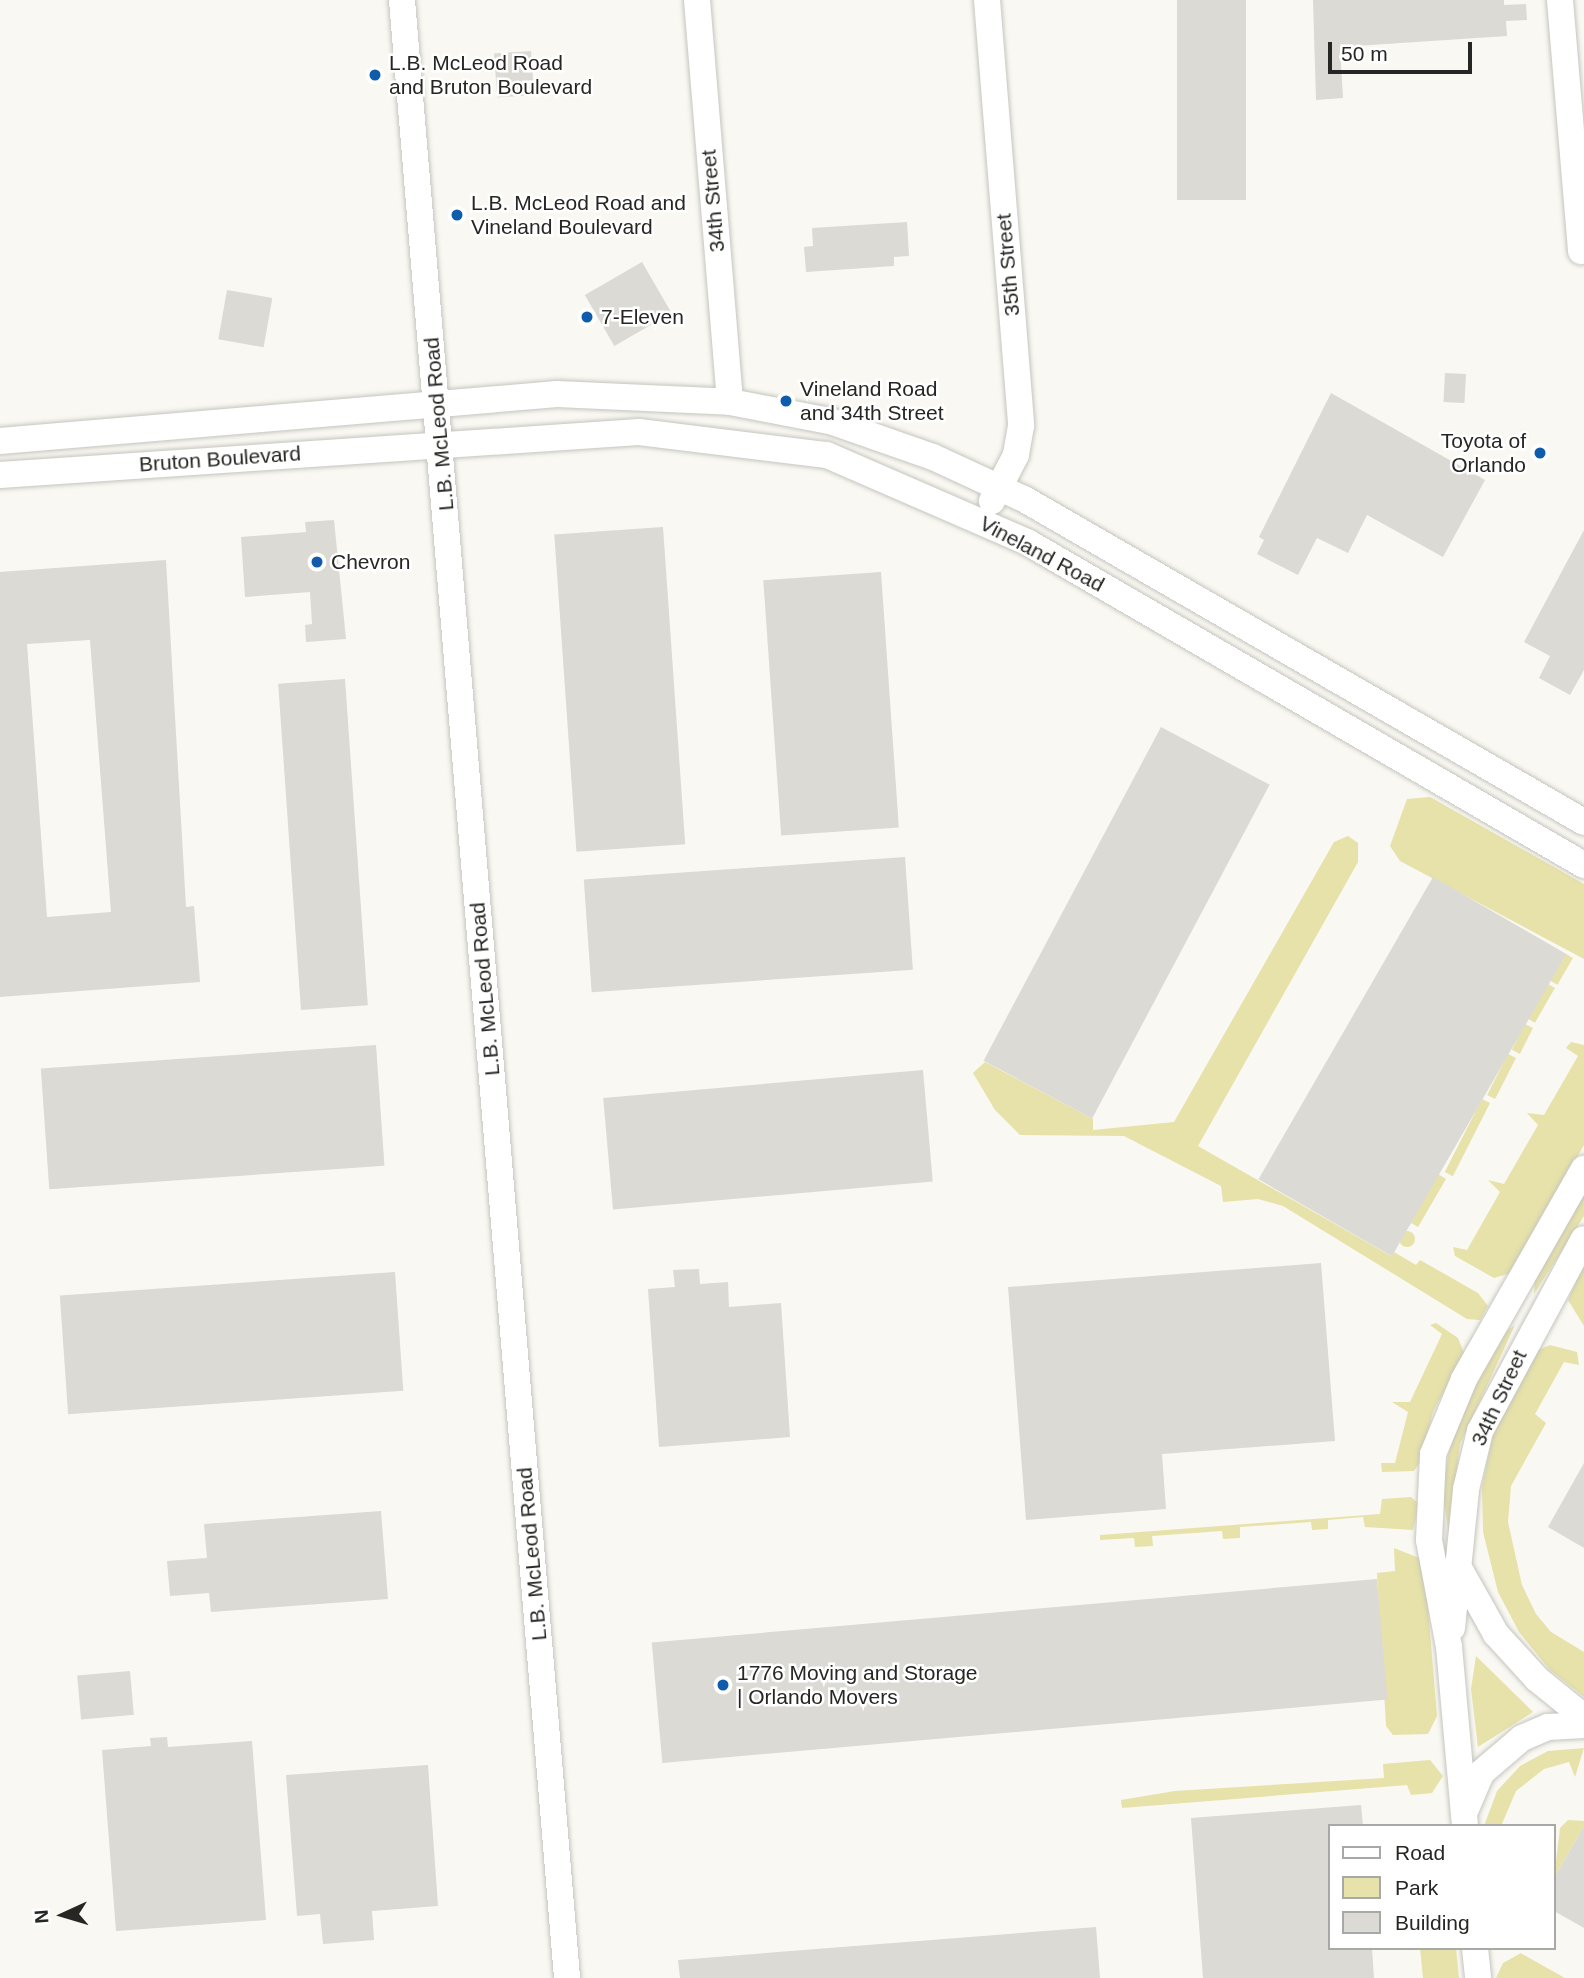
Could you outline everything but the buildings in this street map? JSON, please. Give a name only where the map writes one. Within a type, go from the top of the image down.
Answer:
[{"type":"street","name":"L.B. McLeod Road","points":[[402,0],[438,406],[567,1978]]},
{"type":"street","name":"34th Street","points":[[697,0],[730,402]]},
{"type":"street","name":"35th Street","points":[[980,520],[1000,488],[1021,426],[987,0]]},
{"type":"street","points":[[1560,0],[1581,251]]},
{"type":"street","name":"Vineland Road","points":[[438,406],[557,394],[730,402],[830,421],[1000,488],[1584,822]]},
{"type":"street","name":"Bruton Boulevard","points":[[0,441],[438,406]]},
{"type":"street","name":"Vineland Road","points":[[440,442],[639,432],[737,439],[827,454],[980,520],[1584,865]]},
{"type":"street","name":"Bruton Boulevard","points":[[0,475],[440,442]]},
{"type":"street","name":"34th Street","points":[[1465,1820],[1449,1647],[1427,1519],[1440,1430],[1584,1169]]},
{"type":"street","name":"34th Street","points":[[1449,1647],[1467,1514],[1469,1463],[1480,1431],[1584,1239]]},
{"type":"street","name":"34th Street","points":[[1440,1430],[1438,1514],[1460,1571],[1496,1634],[1537,1679]]},
{"type":"street","points":[[1467,1514],[1486,1589],[1537,1679],[1584,1717]]},
{"type":"street","points":[[1465,1820],[1481,1773],[1507,1749],[1548,1727],[1584,1725]]},
{"type":"street","points":[[1475,1950],[1478,1978]]},
{"type":"green space","points":[[1430,797],[1584,884],[1584,959],[1400,861],[1390,846],[1407,799]]},
{"type":"green space","points":[[1348,836],[1358,843],[1358,862],[1198,1146],[1391,1256],[1394,1252],[1416,1265],[1420,1260],[1478,1293],[1488,1306],[1480,1320],[1467,1319],[1283,1206],[1258,1199],[1223,1202],[1221,1186],[1124,1136],[1020,1135],[995,1110],[973,1073],[985,1062],[1093,1119],[1093,1130],[1174,1122],[1334,842]]},
{"type":"green space","points":[[1566,954],[1573,958],[1557,985],[1550,981]]},
{"type":"green space","points":[[1548,984],[1555,988],[1535,1023],[1528,1019]]},
{"type":"green space","points":[[1525,1024],[1533,1028],[1520,1054],[1512,1050]]},
{"type":"green space","points":[[1571,1042],[1584,1045],[1584,1145],[1511,1273],[1494,1278],[1455,1256],[1453,1247],[1467,1250],[1500,1192],[1488,1180],[1504,1184],[1538,1125],[1527,1113],[1544,1115],[1578,1056],[1566,1048]]},
{"type":"green space","points":[[1508,1054],[1516,1058],[1495,1099],[1487,1095]]},
{"type":"green space","points":[[1482,1099],[1490,1103],[1453,1176],[1445,1172]]},
{"type":"green space","points":[[1438,1174],[1446,1179],[1418,1227],[1411,1223]]},
{"type":"green space","points":[[1584,1192],[1584,1216],[1534,1294],[1535,1278]]},
{"type":"green space","points":[[1404,1231],[1410,1231],[1415,1239],[1413,1245],[1404,1247],[1399,1242],[1399,1236]]},
{"type":"green space","points":[[1584,1263],[1584,1326],[1568,1300]]},
{"type":"green space","points":[[1436,1323],[1458,1338],[1464,1353],[1433,1412],[1420,1462],[1414,1471],[1382,1472],[1381,1463],[1395,1463],[1408,1412],[1392,1402],[1410,1402],[1442,1334],[1430,1325]]},
{"type":"green space","points":[[1515,1325],[1460,1444],[1449,1533],[1442,1491],[1454,1424],[1505,1332]]},
{"type":"green space","points":[[1550,1345],[1577,1352],[1579,1365],[1564,1362],[1535,1414],[1546,1423],[1511,1486],[1508,1522],[1522,1585],[1536,1614],[1551,1632],[1584,1652],[1584,1697],[1550,1670],[1519,1632],[1498,1592],[1483,1532],[1482,1487],[1494,1429],[1538,1350]]},
{"type":"green space","points":[[1411,1497],[1419,1504],[1413,1530],[1365,1527],[1363,1517],[1328,1520],[1328,1529],[1312,1530],[1311,1522],[1240,1527],[1240,1538],[1223,1539],[1222,1531],[1152,1536],[1153,1546],[1135,1547],[1134,1538],[1100,1540],[1100,1535],[1380,1514],[1382,1499]]},
{"type":"green space","points":[[1394,1548],[1424,1560],[1437,1716],[1428,1734],[1393,1735],[1386,1726],[1377,1573],[1395,1571]]},
{"type":"green space","points":[[1476,1656],[1533,1712],[1478,1747],[1471,1689]]},
{"type":"green space","points":[[1584,1748],[1575,1777],[1569,1762],[1544,1769],[1516,1791],[1502,1824],[1485,1824],[1497,1791],[1520,1766],[1548,1751]]},
{"type":"green space","points":[[1430,1760],[1443,1776],[1432,1793],[1411,1795],[1407,1785],[1122,1808],[1121,1800],[1175,1791],[1384,1778],[1383,1764]]},
{"type":"green space","points":[[1568,1820],[1584,1821],[1584,1826],[1556,1875],[1556,1861],[1560,1828]]},
{"type":"green space","points":[[1420,1950],[1456,1950],[1459,1978],[1423,1978]]},
{"type":"green space","points":[[1521,1953],[1565,1978],[1496,1978],[1503,1963]]},
{"type":"place","name":"L.B. McLeod Road and Bruton Boulevard","points":[[375,75]]},
{"type":"place","name":"L.B. McLeod Road and Vineland Boulevard","points":[[457,215]]},
{"type":"place","name":"7-Eleven","points":[[587,317]]},
{"type":"place","name":"Vineland Road and 34th Street","points":[[786,401]]},
{"type":"place","name":"Toyota of Orlando","points":[[1540,453]]},
{"type":"place","name":"Chevron","points":[[317,562]]},
{"type":"place","name":"1776 Moving and Storage | Orlando Movers","points":[[723,1685]]}]
